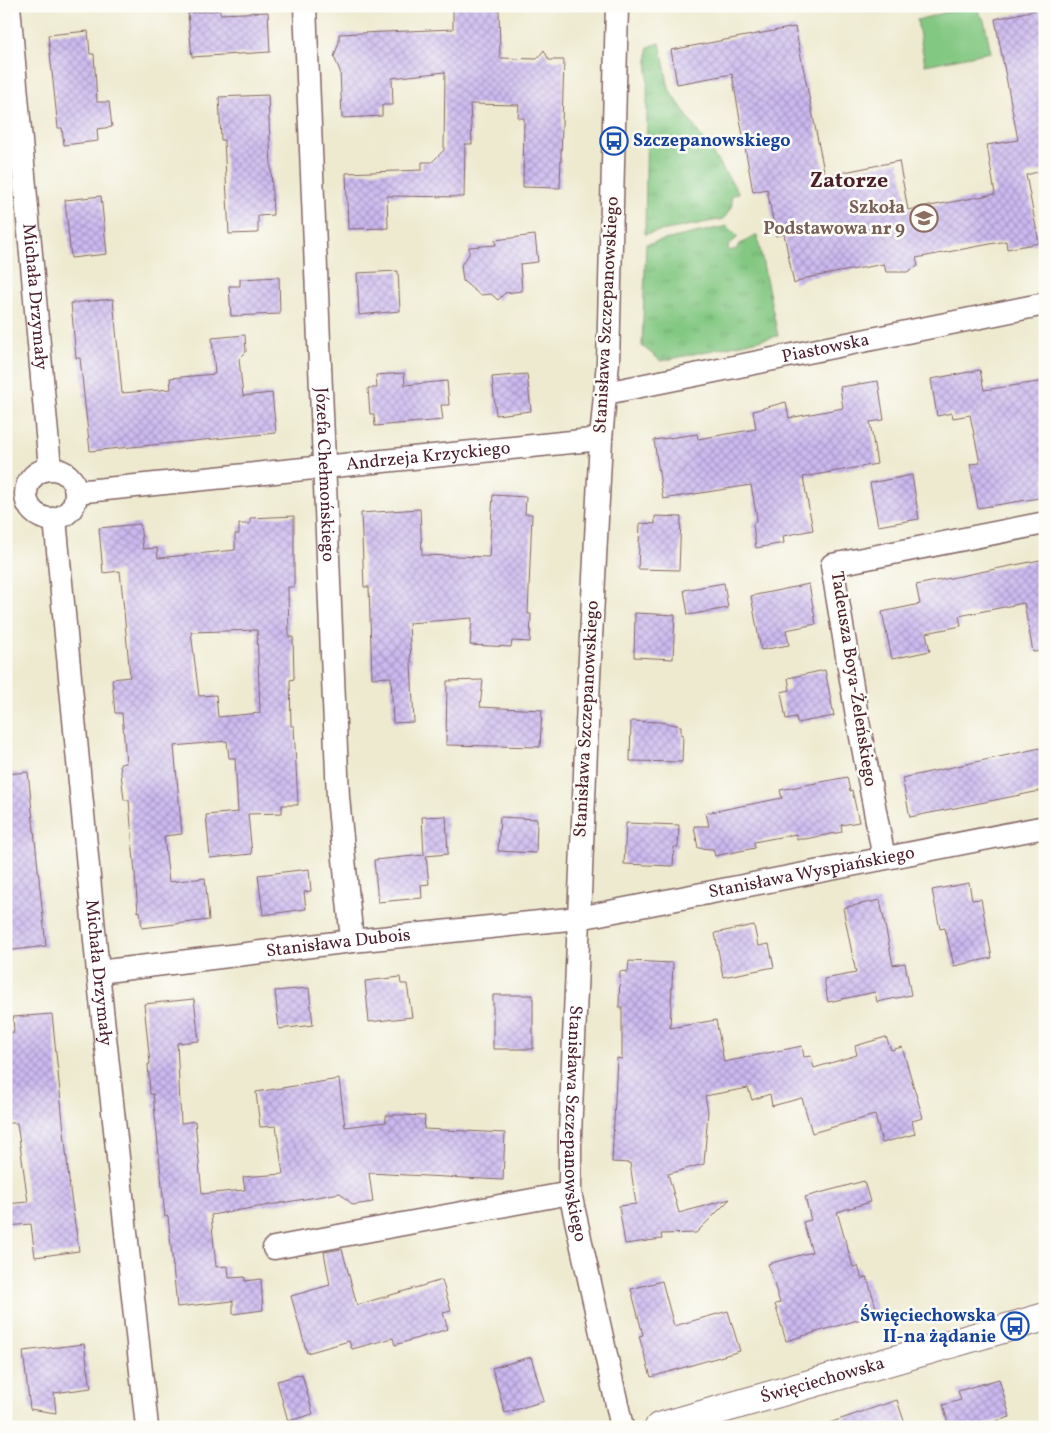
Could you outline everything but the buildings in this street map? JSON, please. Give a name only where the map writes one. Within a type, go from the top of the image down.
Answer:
[{"type":"street","name":"Michała Drzymały","points":[[9,6],[50,468]]},
{"type":"street","name":"Józefa Chełmońskiego","points":[[305,6],[338,797],[352,941]]},
{"type":"street","name":"Stanisława Szczepanowskiego","points":[[616,6],[606,393],[601,439],[579,918],[570,1135],[570,1193],[622,1427]]},
{"type":"street","name":"Piastowska","points":[[606,393],[1045,304]]},
{"type":"street","name":"Andrzeja Krzyckiego","points":[[76,492],[601,439]]},
{"type":"street","points":[[50,468],[61,470],[70,477],[76,492],[76,500],[71,509],[63,516],[55,518],[45,518],[36,514],[16,498],[31,478],[39,471],[50,468]]},
{"type":"street","name":"Michała Drzymały","points":[[55,518],[98,972],[147,1427]]},
{"type":"street","name":"Tadeusza Boya-Żeleńskiego","points":[[884,858],[856,716],[832,564],[1045,523]]},
{"type":"street","name":"Stanisława Wyspiańskiego","points":[[579,918],[1045,827]]},
{"type":"street","name":"Stanisława Dubois","points":[[98,972],[352,941],[579,918]]},
{"type":"street","points":[[274,1248],[570,1193]]},
{"type":"street","name":"Święciechowska","points":[[659,1427],[1045,1317]]},
{"type":"green space","points":[[969,6],[976,8],[984,20],[991,52],[925,65],[917,20]]},
{"type":"green space","points":[[660,43],[669,89],[739,193],[731,196],[732,205],[724,219],[645,234],[648,47]]},
{"type":"green space","points":[[727,226],[738,237],[728,246],[729,251],[737,249],[738,245],[757,235],[778,336],[661,361],[642,346],[646,244]]},
{"type":"place","name":"Szczepanowskiego","points":[[614,141]]},
{"type":"place","name":"Szkoła Podstawowa nr 9","points":[[924,218]]},
{"type":"place","name":"Święciechowska II-na żądanie","points":[[1015,1326]]},
{"type":"district","name":"Zatorze","points":[[849,181]]}]
